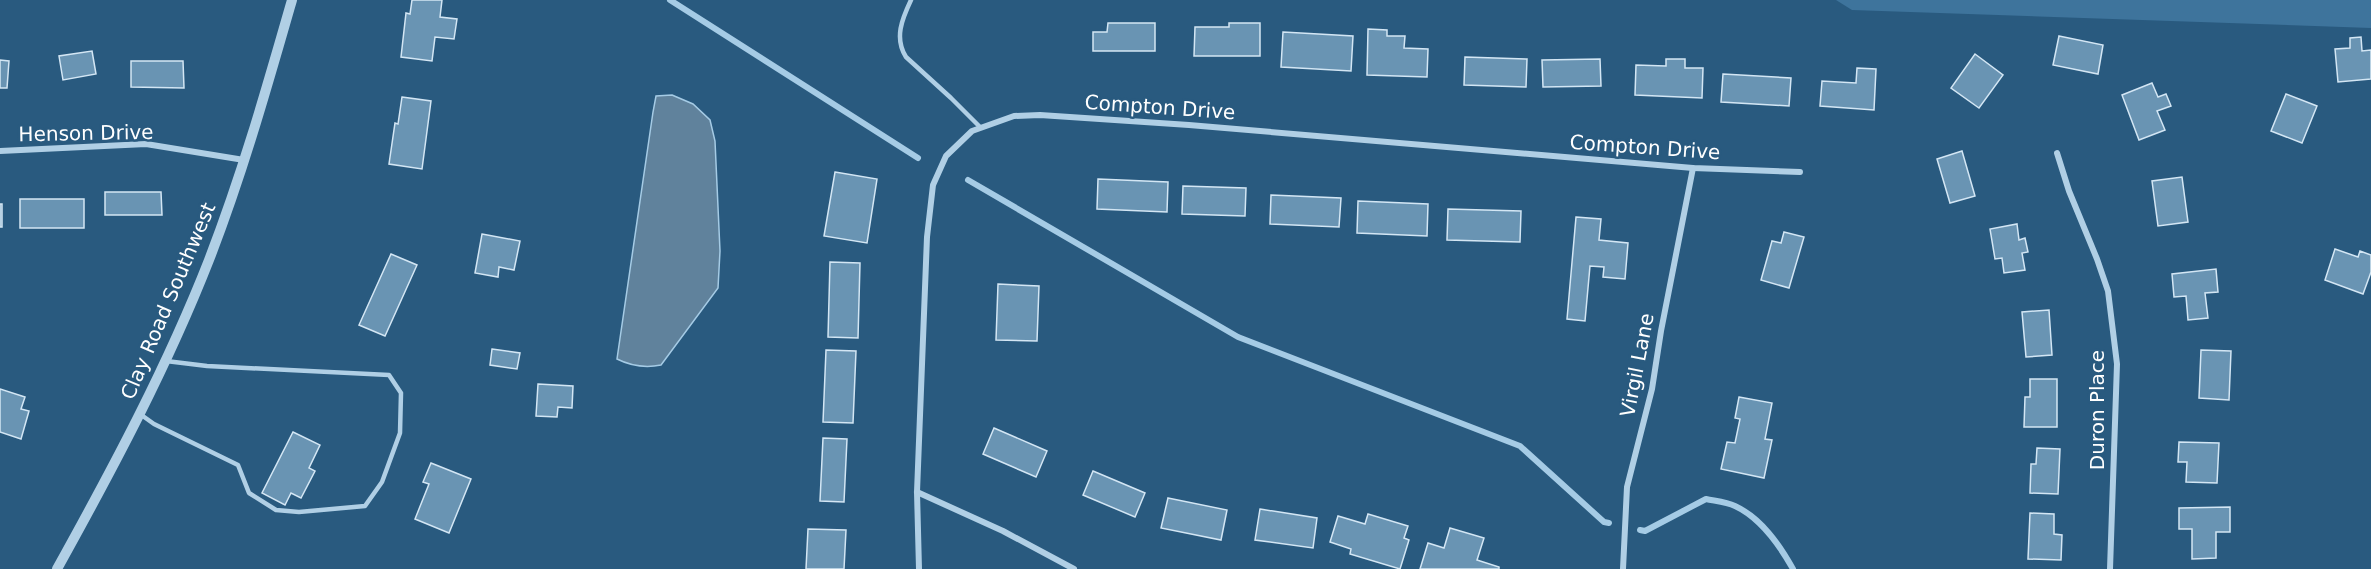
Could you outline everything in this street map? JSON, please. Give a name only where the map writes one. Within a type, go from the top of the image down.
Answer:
[{"type":"street","name":"Clay Road Southwest","points":[[57,569],[140,414],[209,259],[244,160],[292,0]]},
{"type":"street","name":"Compton Drive","points":[[919,569],[917,492],[927,237],[933,185],[946,156],[972,131],[980,127],[1014,116],[1040,115],[1189,124],[1693,168],[1800,172]]},
{"type":"street","name":"Henson Drive","points":[[0,151],[146,144],[244,160]]},
{"type":"street","name":"Duron Place","points":[[2057,153],[2068,190],[2108,291],[2117,364],[2110,569]]},
{"type":"street","name":"Virgil Lane","points":[[1623,569],[1627,487],[1652,389],[1693,168]]},
{"type":"street","points":[[917,492],[1003,531],[1074,569]]},
{"type":"lane","points":[[911,0],[900,28],[901,50],[980,127]]},
{"type":"lane","points":[[140,414],[154,424],[238,465],[249,493],[276,510],[300,512],[365,506],[382,482],[400,433],[401,393],[389,375],[207,366],[165,361]]},
{"type":"shaded area","points":[[1836,0],[2371,0],[2371,28],[1852,10]]},
{"type":"shaded area","points":[[672,95],[693,104],[710,120],[715,141],[720,251],[718,288],[661,365],[639,366],[617,359],[656,96]]},
{"type":"building","points":[[412,0],[442,0],[440,17],[457,19],[454,39],[435,37],[432,61],[401,57],[406,13],[410,14]]},
{"type":"building","points":[[1108,23],[1155,23],[1155,51],[1093,51],[1093,32],[1107,32]]},
{"type":"building","points":[[1229,23],[1260,23],[1260,56],[1194,56],[1195,27],[1229,27]]},
{"type":"building","points":[[1368,29],[1387,30],[1387,36],[1405,36],[1404,48],[1428,49],[1427,77],[1367,75]]},
{"type":"building","points":[[1283,32],[1353,36],[1351,71],[1281,67]]},
{"type":"building","points":[[2059,36],[2103,45],[2098,74],[2053,65]]},
{"type":"building","points":[[2361,37],[2362,51],[2371,50],[2371,79],[2338,82],[2335,49],[2350,48],[2350,38]]},
{"type":"building","points":[[92,51],[96,74],[63,80],[59,56]]},
{"type":"building","points":[[1975,54],[2003,75],[1979,108],[1951,88]]},
{"type":"building","points":[[1465,57],[1527,59],[1526,87],[1464,85]]},
{"type":"building","points":[[1600,59],[1601,86],[1543,87],[1542,60]]},
{"type":"building","points":[[1666,59],[1685,59],[1685,68],[1703,68],[1702,98],[1635,95],[1636,65],[1666,66]]},
{"type":"building","points":[[0,60],[9,61],[7,88],[0,88]]},
{"type":"building","points":[[131,61],[183,61],[184,88],[131,87]]},
{"type":"building","points":[[1857,68],[1876,69],[1874,110],[1820,106],[1822,81],[1856,83]]},
{"type":"building","points":[[1723,74],[1791,78],[1789,106],[1721,102]]},
{"type":"building","points":[[2152,83],[2158,97],[2166,94],[2171,106],[2157,111],[2165,130],[2139,140],[2122,95]]},
{"type":"building","points":[[2286,94],[2317,106],[2302,143],[2271,131]]},
{"type":"building","points":[[402,97],[431,101],[422,169],[389,164],[395,123],[398,124]]},
{"type":"building","points":[[1962,151],[1975,196],[1950,203],[1937,159]]},
{"type":"building","points":[[835,172],[877,179],[867,243],[824,236]]},
{"type":"building","points":[[2182,177],[2188,222],[2158,226],[2152,181]]},
{"type":"building","points":[[1098,179],[1168,182],[1167,212],[1097,209]]},
{"type":"building","points":[[1183,186],[1246,188],[1245,216],[1182,214]]},
{"type":"building","points":[[105,192],[161,192],[162,215],[105,215]]},
{"type":"building","points":[[1271,195],[1341,198],[1339,227],[1270,224]]},
{"type":"building","points":[[20,199],[84,199],[84,228],[20,228]]},
{"type":"building","points":[[1358,201],[1428,204],[1427,236],[1357,233]]},
{"type":"building","points":[[0,204],[2,204],[2,227],[0,227]]},
{"type":"building","points":[[1448,209],[1521,211],[1520,242],[1447,240]]},
{"type":"building","points":[[1576,217],[1601,219],[1599,240],[1628,243],[1625,279],[1603,277],[1604,267],[1590,266],[1585,321],[1567,319]]},
{"type":"building","points":[[2017,224],[2019,240],[2025,238],[2028,252],[2022,253],[2025,270],[2004,273],[2002,258],[1995,259],[1990,229]]},
{"type":"building","points":[[1784,232],[1804,237],[1789,288],[1761,280],[1772,241],[1781,243]]},
{"type":"building","points":[[482,234],[520,241],[514,270],[499,267],[498,277],[475,273]]},
{"type":"building","points":[[2335,249],[2358,257],[2360,251],[2371,255],[2371,272],[2363,294],[2325,280]]},
{"type":"building","points":[[391,254],[417,265],[385,336],[359,325]]},
{"type":"building","points":[[830,262],[860,263],[858,338],[828,337]]},
{"type":"building","points":[[2216,269],[2218,292],[2205,293],[2208,318],[2188,320],[2186,296],[2174,297],[2172,274]]},
{"type":"building","points":[[998,284],[1039,286],[1037,341],[996,340]]},
{"type":"building","points":[[2049,310],[2052,355],[2026,357],[2022,312]]},
{"type":"building","points":[[492,349],[520,353],[517,369],[490,365]]},
{"type":"building","points":[[826,350],[856,351],[853,423],[823,422]]},
{"type":"building","points":[[2201,350],[2231,351],[2229,400],[2199,398]]},
{"type":"building","points":[[2030,379],[2057,379],[2057,427],[2024,427],[2025,397],[2030,397]]},
{"type":"building","points":[[538,384],[573,386],[572,408],[558,407],[557,417],[536,416]]},
{"type":"building","points":[[0,389],[25,397],[21,409],[29,411],[21,439],[0,432]]},
{"type":"building","points":[[1739,397],[1772,403],[1765,439],[1772,440],[1764,478],[1721,469],[1727,442],[1735,443],[1740,419],[1735,418]]},
{"type":"building","points":[[994,428],[1047,451],[1036,477],[983,454]]},
{"type":"building","points":[[293,432],[320,445],[309,468],[315,471],[301,498],[291,493],[285,505],[262,493]]},
{"type":"building","points":[[823,438],[847,439],[844,502],[820,501]]},
{"type":"building","points":[[2179,442],[2219,443],[2217,483],[2186,482],[2187,462],[2178,462]]},
{"type":"building","points":[[2037,448],[2060,449],[2058,494],[2030,493],[2031,464],[2036,464]]},
{"type":"building","points":[[431,463],[471,479],[449,533],[415,519],[429,484],[423,482]]},
{"type":"building","points":[[1093,471],[1145,493],[1135,517],[1083,495]]},
{"type":"building","points":[[1168,498],[1227,510],[1221,540],[1161,528]]},
{"type":"building","points":[[2230,507],[2230,532],[2216,532],[2216,558],[2192,559],[2192,529],[2179,529],[2179,508]]},
{"type":"building","points":[[1260,509],[1317,518],[1313,548],[1255,540]]},
{"type":"building","points":[[2030,513],[2054,514],[2054,534],[2062,535],[2061,560],[2028,559]]},
{"type":"building","points":[[1368,514],[1408,526],[1404,538],[1409,540],[1400,569],[1350,554],[1351,549],[1330,542],[1338,516],[1365,524]]},
{"type":"building","points":[[1450,528],[1484,538],[1477,560],[1499,567],[1499,569],[1420,569],[1428,543],[1444,548]]},
{"type":"building","points":[[808,529],[846,530],[844,569],[806,569]]},
{"type":"waterway","points":[[670,0],[918,158]]},
{"type":"waterway","points":[[968,180],[1238,337],[1520,446],[1604,522],[1609,523]]},
{"type":"waterway","points":[[1640,530],[1645,531],[1706,499],[1724,503],[1735,506],[1753,517],[1782,550],[1793,569]]}]
